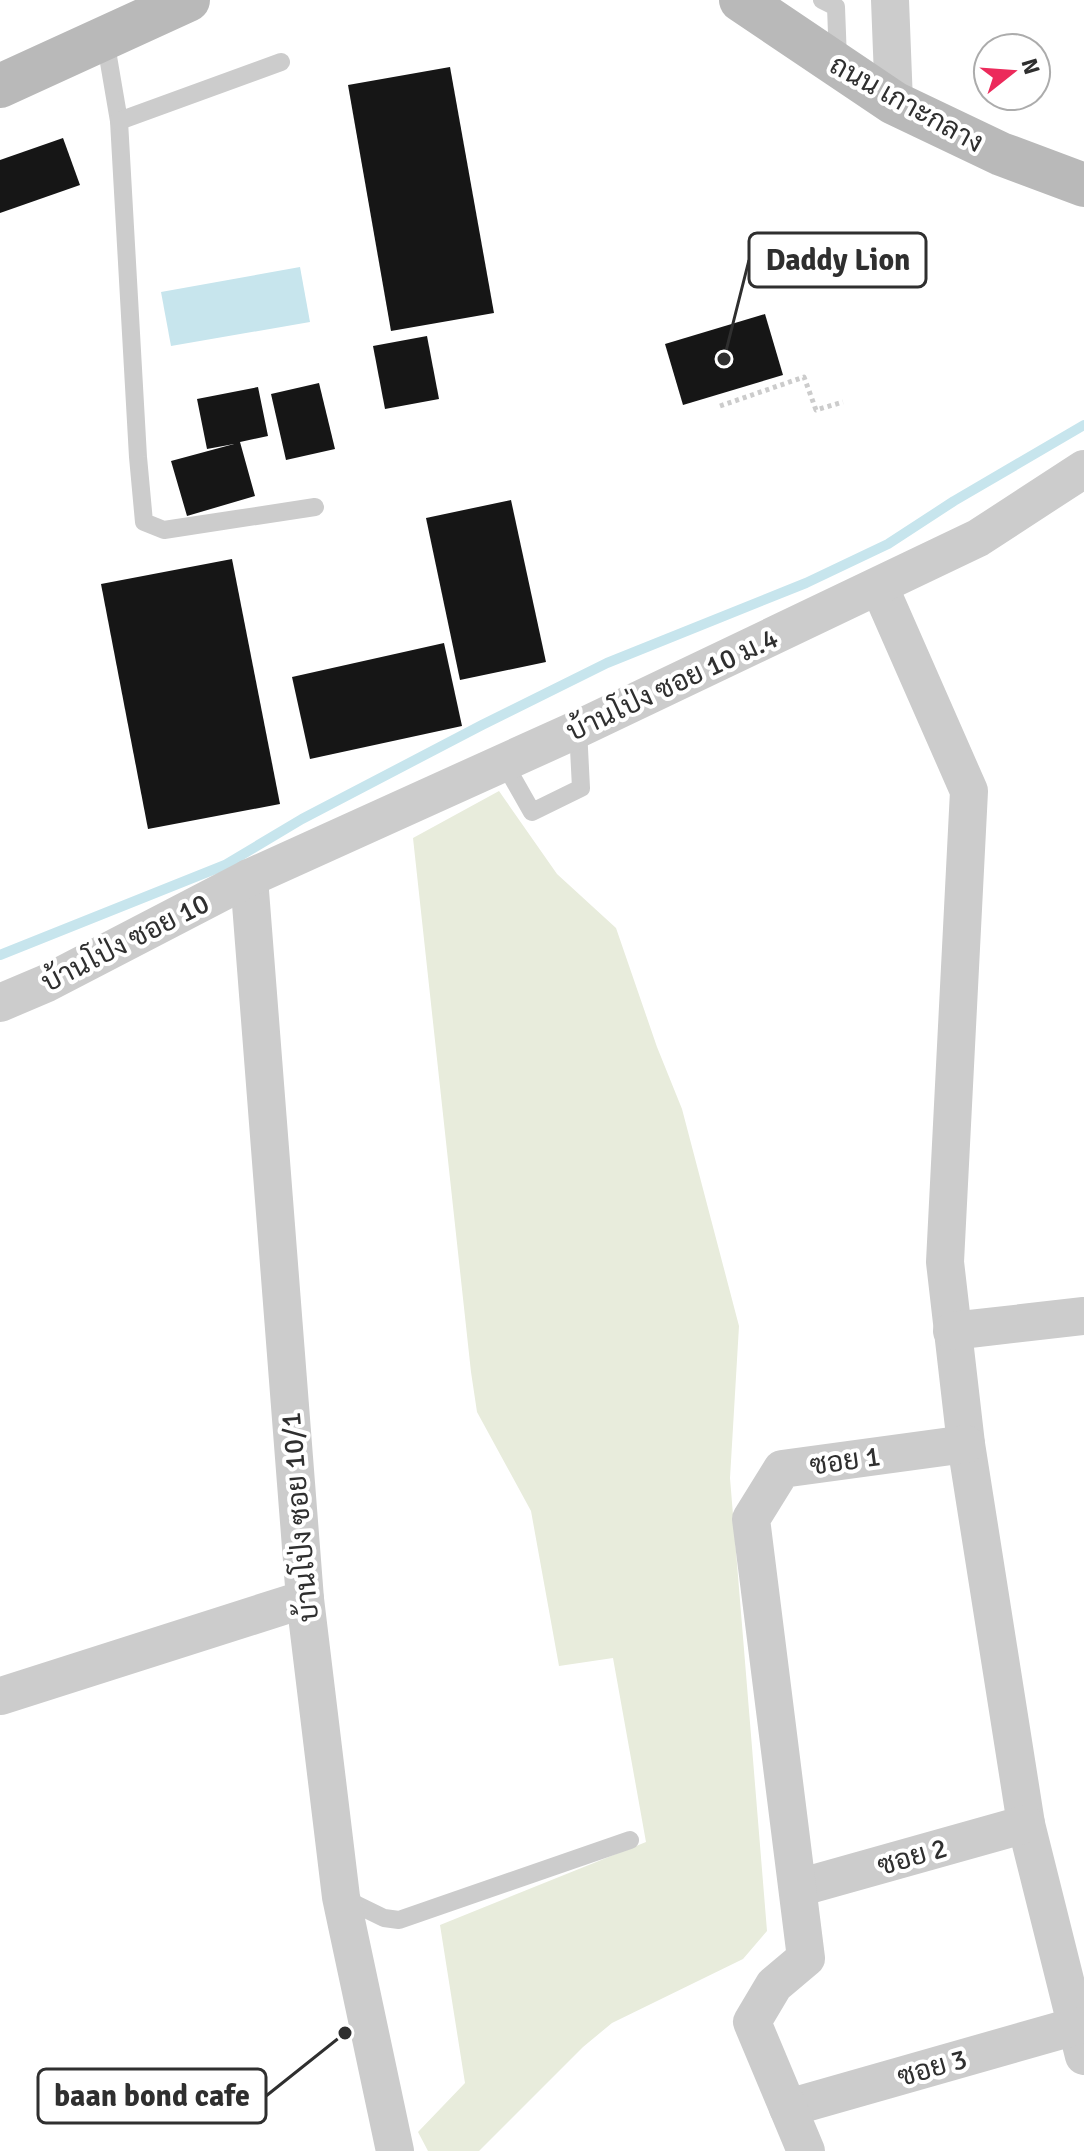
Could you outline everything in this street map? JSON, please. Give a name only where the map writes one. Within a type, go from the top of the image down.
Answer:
[{"type":"street","points":[[0,86],[188,0]]},
{"type":"street","name":"ถนน เกาะกลาง","points":[[741,0],[894,103],[1001,154],[1084,185]]},
{"type":"street","points":[[890,0],[894,103]]},
{"type":"street","name":"บ้านโป่ง ซอย 10 ม.4","points":[[249,878],[578,729],[879,586],[978,538],[1082,478]]},
{"type":"street","points":[[879,586],[969,791],[945,1262],[966,1444],[1026,1824],[1080,2041]]},
{"type":"street","name":"บ้านโป่ง ซอย 10","points":[[0,1003],[47,983],[249,878]]},
{"type":"street","name":"บ้านโป่ง ซอย 10/1","points":[[249,878],[305,1599],[341,1897],[395,2151]]},
{"type":"street","points":[[952,1331],[1084,1316]]},
{"type":"street","name":"ซอย 1","points":[[798,1888],[751,1519],[782,1469],[966,1444]]},
{"type":"street","points":[[1,1696],[305,1599]]},
{"type":"street","name":"ซอย 2","points":[[798,1888],[1026,1824]]},
{"type":"street","points":[[798,1888],[806,1958],[774,1985],[752,2022],[806,2151]]},
{"type":"street","name":"ซอย 3","points":[[788,2108],[1080,2041]]},
{"type":"lane","points":[[822,0],[836,7],[839,66]]},
{"type":"lane","points":[[105,39],[119,121],[144,522],[164,530],[315,507]]},
{"type":"lane","points":[[119,121],[281,62]]},
{"type":"lane","points":[[503,761],[532,812],[581,788],[578,729]]},
{"type":"lane","points":[[341,1897],[384,1918],[399,1920],[630,1840]]},
{"type":"path","points":[[720,406],[804,377],[816,410],[843,402]]},
{"type":"green space","points":[[499,791],[557,874],[616,928],[682,1109],[739,1326],[730,1478],[767,1931],[743,1959],[612,2023],[583,2047],[479,2151],[428,2151],[418,2132],[465,2083],[440,1925],[646,1842],[613,1658],[559,1666],[531,1511],[477,1412],[471,1372],[413,838]]},
{"type":"water","points":[[300,267],[310,322],[171,346],[161,292]]},
{"type":"building","points":[[450,67],[494,313],[391,331],[348,85]]},
{"type":"building","points":[[63,138],[80,185],[0,213],[0,160]]},
{"type":"building","points":[[765,314],[783,375],[683,405],[665,344]]},
{"type":"building","points":[[427,336],[439,399],[385,409],[373,346]]},
{"type":"building","points":[[319,383],[335,449],[286,460],[271,394]]},
{"type":"building","points":[[258,387],[268,436],[240,442],[255,496],[187,516],[171,461],[234,444],[207,449],[197,399]]},
{"type":"building","points":[[511,500],[546,662],[460,680],[426,518]]},
{"type":"building","points":[[232,559],[280,804],[148,829],[101,584]]},
{"type":"building","points":[[444,643],[462,726],[310,759],[292,677]]},
{"type":"waterway","points":[[0,955],[225,865],[302,819],[607,663],[806,583],[888,544],[954,501],[1084,425]]},
{"type":"place","name":"Daddy Lion","points":[[724,359]]},
{"type":"place","name":"baan bond cafe","points":[[345,2033]]}]
